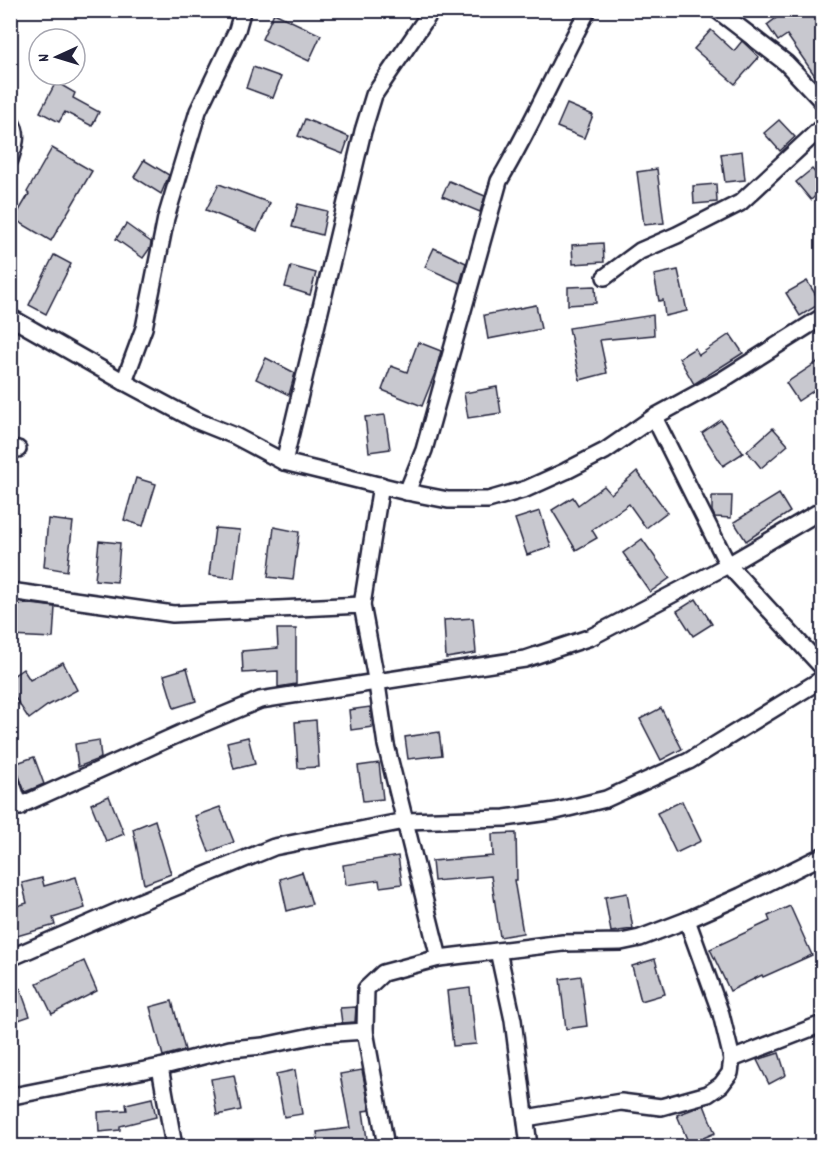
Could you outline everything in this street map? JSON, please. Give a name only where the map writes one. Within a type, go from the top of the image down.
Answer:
[{"type":"street","points":[[124,382],[144,328],[166,218],[198,111],[237,30],[241,16],[240,10]]},
{"type":"street","points":[[284,462],[363,131],[374,95],[432,10]]},
{"type":"street","points":[[407,492],[427,441],[453,339],[499,181],[520,147],[562,58],[588,10]]},
{"type":"street","points":[[717,10],[786,63],[822,101]]},
{"type":"street","points":[[10,122],[15,128],[16,137],[10,160]]},
{"type":"street","points":[[605,277],[640,251],[677,236],[740,203],[822,127]]},
{"type":"street","points":[[10,317],[195,420],[235,436],[284,462],[448,500],[488,500],[526,489],[605,451],[654,417],[722,380],[822,317]]},
{"type":"street","points":[[654,417],[728,565],[822,667]]},
{"type":"street","points":[[381,485],[362,604],[386,745],[439,958]]},
{"type":"street","points":[[10,778],[15,808],[181,733],[261,700],[377,684],[525,659],[591,637],[728,565],[822,510]]},
{"type":"street","points":[[10,591],[172,614],[362,604]]},
{"type":"street","points":[[10,958],[274,847],[405,821],[505,818],[556,811],[606,799],[689,761],[822,679]]},
{"type":"street","points":[[386,1146],[365,1031],[366,988],[383,973],[439,958],[563,943],[621,942],[640,938],[687,920],[822,856]]},
{"type":"street","points":[[526,1118],[621,1102],[661,1107],[708,1094],[721,1085],[730,1073],[732,1059],[721,1014],[687,920]]},
{"type":"street","points":[[498,951],[513,1020],[529,1146]]},
{"type":"street","points":[[732,1059],[822,1024]]},
{"type":"street","points":[[10,1094],[18,1095],[54,1089],[160,1067],[230,1049],[263,1046],[321,1034],[365,1031]]},
{"type":"street","points":[[160,1067],[174,1146]]},
{"type":"building","points":[[787,10],[815,10],[822,21],[822,86],[787,35],[778,41],[767,25]]},
{"type":"building","points":[[274,13],[321,35],[309,61],[262,39]]},
{"type":"building","points":[[711,30],[734,51],[742,41],[759,57],[735,84],[694,49]]},
{"type":"building","points":[[253,67],[281,77],[273,98],[246,88]]},
{"type":"building","points":[[53,87],[65,87],[75,93],[73,98],[99,112],[92,126],[65,112],[59,122],[40,112]]},
{"type":"building","points":[[567,104],[593,115],[584,138],[557,127]]},
{"type":"building","points":[[305,119],[349,137],[343,154],[298,136]]},
{"type":"building","points":[[779,120],[795,137],[780,151],[764,133]]},
{"type":"building","points":[[52,148],[92,171],[51,241],[14,219]]},
{"type":"building","points":[[742,151],[745,180],[725,182],[721,154]]},
{"type":"building","points":[[144,160],[169,175],[161,194],[134,177]]},
{"type":"building","points":[[657,169],[664,223],[644,225],[637,172]]},
{"type":"building","points":[[812,169],[822,181],[822,190],[811,200],[796,182]]},
{"type":"building","points":[[449,181],[485,196],[480,212],[442,196]]},
{"type":"building","points":[[219,184],[270,203],[257,231],[206,210]]},
{"type":"building","points":[[716,184],[717,202],[694,204],[693,186]]},
{"type":"building","points":[[298,204],[327,211],[322,235],[292,227]]},
{"type":"building","points":[[126,224],[151,242],[143,258],[116,239]]},
{"type":"building","points":[[603,243],[604,262],[573,264],[572,245]]},
{"type":"building","points":[[434,248],[466,263],[460,283],[425,267]]},
{"type":"building","points":[[54,255],[71,264],[46,314],[29,305]]},
{"type":"building","points":[[291,266],[316,273],[310,295],[285,287]]},
{"type":"building","points":[[678,270],[687,311],[665,316],[663,300],[659,301],[654,275]]},
{"type":"building","points":[[807,281],[821,303],[800,316],[786,293]]},
{"type":"building","points":[[595,286],[596,303],[568,305],[568,287]]},
{"type":"building","points":[[536,305],[541,329],[488,339],[484,315]]},
{"type":"building","points":[[653,315],[654,335],[600,340],[607,373],[580,380],[569,328]]},
{"type":"building","points":[[730,334],[743,353],[694,384],[679,358],[695,348],[699,355]]},
{"type":"building","points":[[418,342],[441,351],[422,406],[382,390],[391,366],[407,372]]},
{"type":"building","points":[[266,358],[295,373],[289,395],[256,379]]},
{"type":"building","points":[[822,359],[822,385],[798,401],[786,383]]},
{"type":"building","points":[[497,387],[501,413],[468,418],[464,393]]},
{"type":"building","points":[[385,415],[390,449],[369,452],[365,417]]},
{"type":"building","points":[[721,420],[743,453],[723,466],[702,433]]},
{"type":"building","points":[[773,428],[788,445],[761,468],[747,451]]},
{"type":"building","points":[[637,471],[667,512],[646,528],[629,504],[592,530],[597,538],[576,550],[552,510],[573,497],[578,505],[604,486],[611,494]]},
{"type":"building","points":[[136,478],[156,484],[143,526],[124,520]]},
{"type":"building","points":[[779,494],[790,512],[746,541],[734,522]]},
{"type":"building","points":[[712,496],[732,496],[731,518],[715,517],[712,511]]},
{"type":"building","points":[[540,511],[551,547],[527,555],[515,519]]},
{"type":"building","points":[[48,519],[73,522],[67,571],[44,567]]},
{"type":"building","points":[[274,527],[299,532],[293,580],[268,577]]},
{"type":"building","points":[[215,528],[240,530],[234,578],[209,575]]},
{"type":"building","points":[[642,539],[670,578],[650,592],[623,553]]},
{"type":"building","points":[[99,541],[120,543],[117,582],[95,580]]},
{"type":"building","points":[[696,599],[712,624],[693,636],[677,611]]},
{"type":"building","points":[[31,604],[55,607],[53,638],[10,636],[10,605]]},
{"type":"building","points":[[473,618],[476,653],[446,658],[444,620]]},
{"type":"building","points":[[277,629],[296,629],[296,684],[278,687],[278,671],[243,673],[242,651],[278,648]]},
{"type":"building","points":[[63,662],[77,690],[47,706],[29,719],[10,690],[10,678],[23,669],[30,680]]},
{"type":"building","points":[[187,668],[196,701],[174,708],[164,675]]},
{"type":"building","points":[[370,707],[372,727],[351,730],[349,710]]},
{"type":"building","points":[[661,708],[682,749],[661,760],[640,719]]},
{"type":"building","points":[[316,720],[319,767],[298,768],[295,722]]},
{"type":"building","points":[[439,732],[442,755],[408,759],[405,737]]},
{"type":"building","points":[[248,737],[255,764],[234,769],[227,742]]},
{"type":"building","points":[[99,740],[101,758],[78,767],[75,744]]},
{"type":"building","points":[[34,757],[44,784],[25,792],[14,764]]},
{"type":"building","points":[[379,763],[383,799],[363,801],[358,766]]},
{"type":"building","points":[[109,796],[124,834],[106,841],[91,804]]},
{"type":"building","points":[[682,801],[701,841],[676,853],[657,813]]},
{"type":"building","points":[[220,807],[234,842],[209,852],[195,816]]},
{"type":"building","points":[[155,820],[171,874],[144,884],[133,829]]},
{"type":"building","points":[[516,833],[517,880],[514,880],[523,933],[500,937],[491,876],[434,881],[432,861],[493,856],[492,834]]},
{"type":"building","points":[[398,856],[402,884],[380,887],[379,880],[346,885],[343,865]]},
{"type":"building","points":[[302,872],[312,904],[287,911],[280,879]]},
{"type":"building","points":[[76,877],[85,908],[53,918],[55,925],[10,938],[10,908],[27,903],[22,883],[42,878],[44,886]]},
{"type":"building","points":[[627,893],[633,929],[611,932],[605,897]]},
{"type":"building","points":[[790,906],[812,955],[730,991],[710,949],[770,921],[768,916]]},
{"type":"building","points":[[655,959],[665,994],[641,1001],[632,966]]},
{"type":"building","points":[[84,961],[97,991],[52,1014],[37,983]]},
{"type":"building","points":[[581,976],[587,1026],[566,1029],[560,979]]},
{"type":"building","points":[[20,988],[30,1016],[10,1023],[10,991]]},
{"type":"building","points":[[470,988],[476,1044],[453,1046],[447,991]]},
{"type":"building","points":[[172,1001],[185,1050],[163,1056],[150,1007]]},
{"type":"building","points":[[356,1007],[355,1022],[342,1023],[340,1008]]},
{"type":"building","points":[[779,1053],[786,1075],[769,1084],[757,1060]]},
{"type":"building","points":[[295,1070],[302,1114],[284,1117],[276,1074]]},
{"type":"building","points":[[362,1070],[370,1110],[363,1111],[368,1146],[319,1146],[317,1132],[350,1128],[340,1074]]},
{"type":"building","points":[[234,1075],[241,1110],[217,1115],[211,1079]]},
{"type":"building","points":[[152,1098],[156,1117],[120,1126],[120,1130],[99,1132],[98,1112],[127,1110],[126,1104]]},
{"type":"building","points":[[704,1105],[715,1133],[689,1144],[677,1115]]}]
